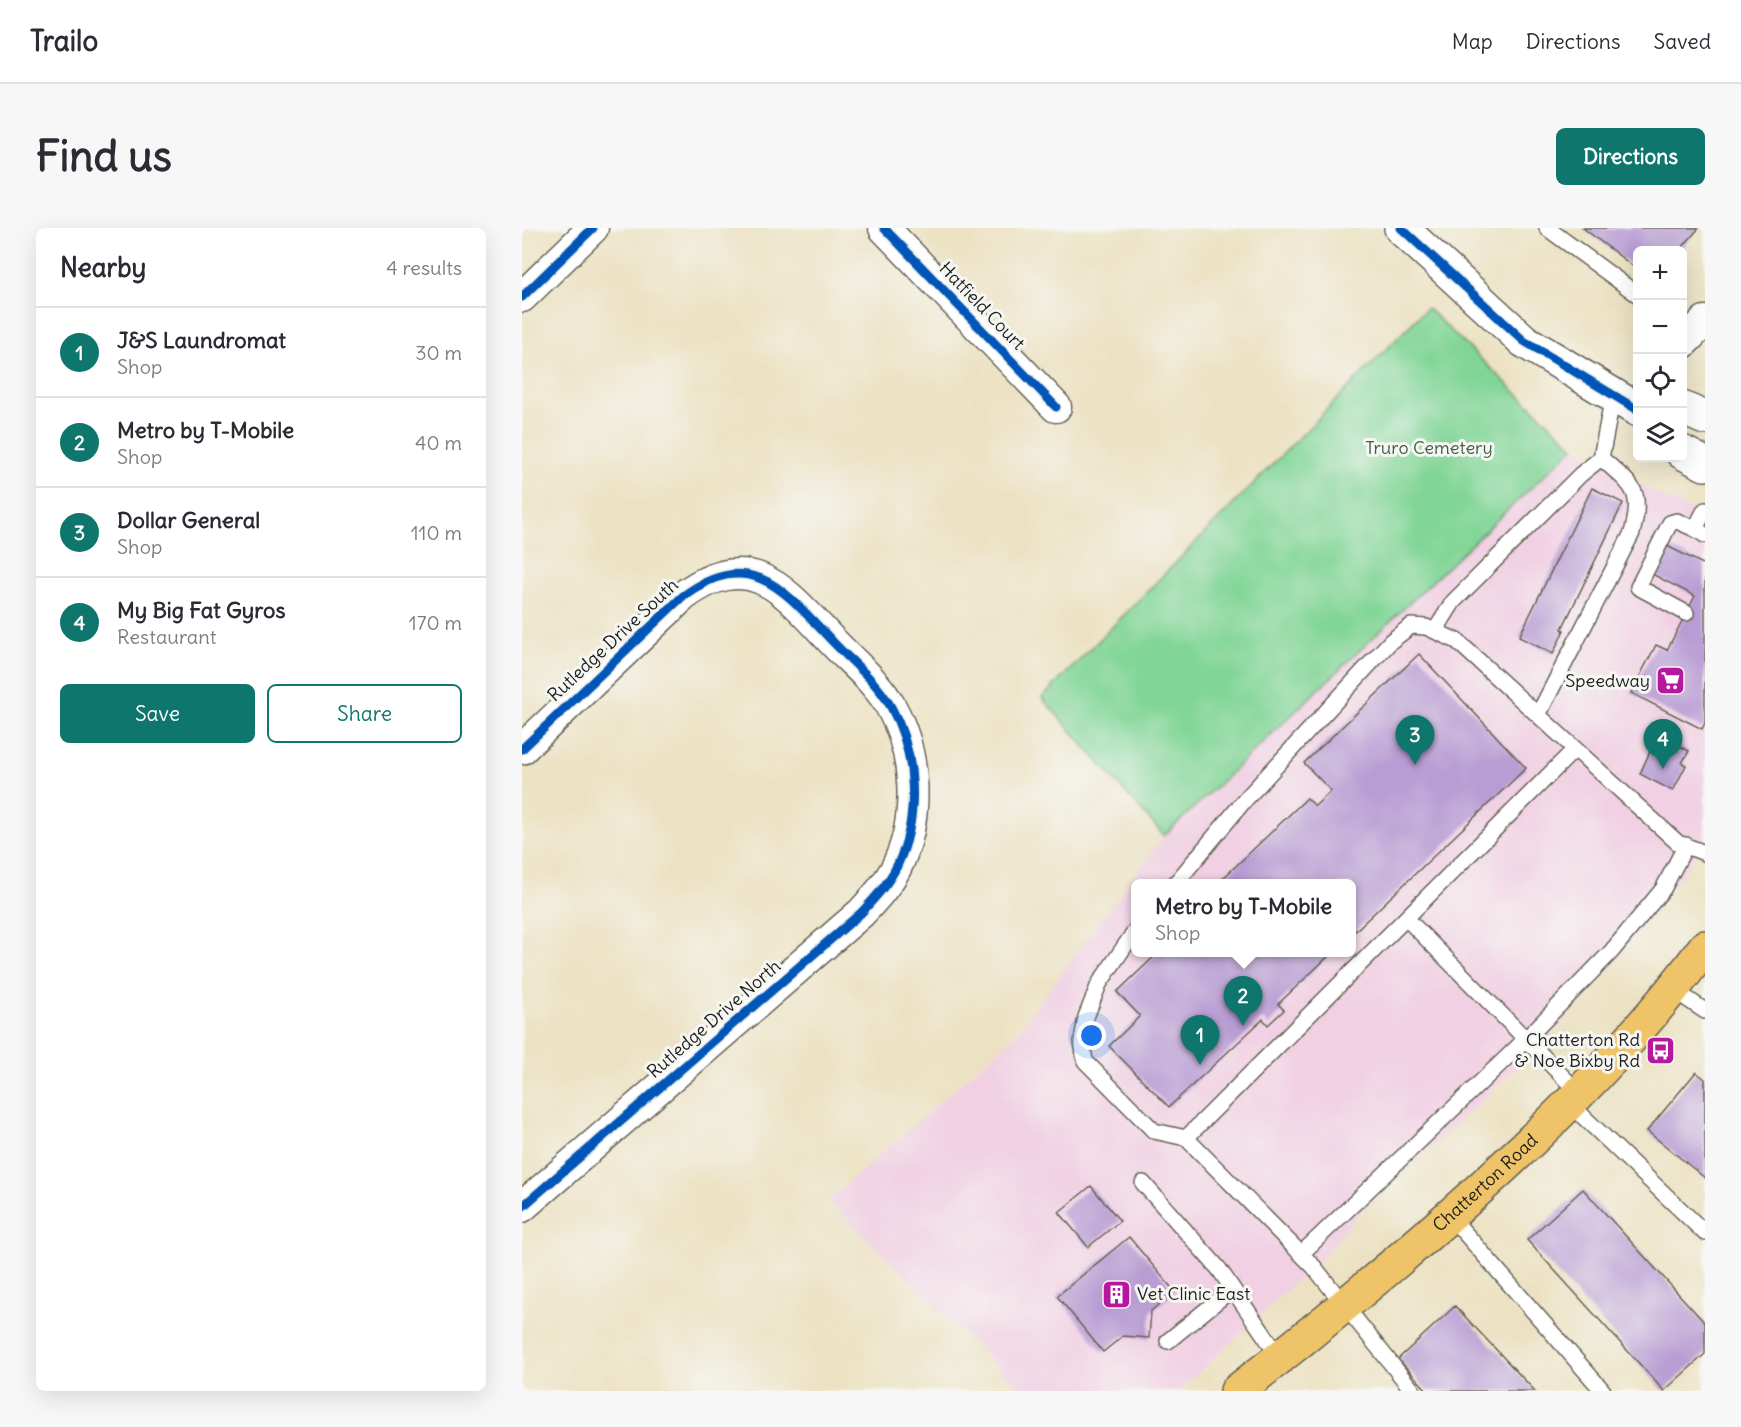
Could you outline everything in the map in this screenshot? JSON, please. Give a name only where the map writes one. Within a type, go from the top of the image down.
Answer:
[{"type":"main road","name":"Chatterton Road","points":[[1237,1391],[1344,1307],[1450,1216],[1575,1099],[1635,1036],[1674,990],[1705,947]]},
{"type":"street","points":[[522,297],[593,228]]},
{"type":"street","name":"Hatfield Court","points":[[884,228],[1056,406]]},
{"type":"street","points":[[1401,228],[1524,340],[1629,400]]},
{"type":"street","points":[[1687,410],[1705,418]]},
{"type":"street","points":[[1687,454],[1705,464]]},
{"type":"street","name":"Rutledge Drive South","points":[[522,749],[683,596],[708,579],[737,575],[761,577],[782,588],[877,688],[891,707],[902,732],[910,760],[911,814],[906,840]]},
{"type":"street","name":"Rutledge Drive North","points":[[522,1207],[861,913],[882,889],[897,866],[906,840]]},
{"type":"lane","points":[[1547,228],[1633,291]]},
{"type":"lane","points":[[1435,631],[1453,602],[1580,475],[1601,458],[1629,400]]},
{"type":"lane","points":[[1538,715],[1632,533],[1638,512],[1638,496],[1628,482],[1601,458]]},
{"type":"lane","points":[[1686,613],[1638,587],[1670,523],[1677,521],[1700,532],[1705,510]]},
{"type":"lane","points":[[1179,879],[1244,801],[1391,641],[1411,626],[1426,627],[1457,641],[1678,843],[1705,853]]},
{"type":"lane","points":[[1186,1138],[1575,749]]},
{"type":"lane","points":[[1301,1254],[1526,1039],[1611,952],[1663,889],[1686,845]]},
{"type":"lane","points":[[1407,919],[1526,1039],[1575,1099],[1705,1233]]},
{"type":"lane","points":[[1131,937],[1099,984],[1086,1017],[1082,1041],[1085,1061],[1154,1131],[1186,1138],[1301,1254],[1413,1391]]},
{"type":"lane","points":[[1674,990],[1705,1011]]},
{"type":"lane","points":[[1143,1183],[1219,1269],[1280,1358]]},
{"type":"lane","points":[[1450,1216],[1603,1391]]},
{"type":"lane","points":[[1168,1341],[1232,1289]]},
{"type":"shaded area","points":[[1574,447],[1669,500],[1705,516],[1705,834],[1688,867],[1583,1002],[1521,1064],[1357,1215],[1325,1255],[1179,1391],[1022,1391],[828,1200],[1013,1038],[1131,880],[1131,957],[1356,957],[1356,879],[1132,879],[1164,836]]},
{"type":"green space","name":"Truro Cemetery","points":[[1427,308],[1574,447],[1164,836],[1042,698]]},
{"type":"building","points":[[1583,228],[1699,228],[1683,246],[1633,246],[1633,266]]},
{"type":"building","points":[[1592,488],[1623,503],[1562,629],[1564,630],[1553,654],[1519,637]]},
{"type":"building","points":[[1665,545],[1705,565],[1705,723],[1702,729],[1631,693],[1656,645],[1667,650],[1695,596],[1650,573]]},
{"type":"building","points":[[1419,654],[1526,768],[1356,930],[1356,879],[1222,879],[1307,798],[1315,806],[1331,791],[1304,763]]},
{"type":"building","points":[[1676,744],[1689,751],[1682,763],[1686,765],[1673,791],[1640,774],[1652,747],[1670,756]]},
{"type":"building","points":[[1154,957],[1328,957],[1278,1004],[1284,1010],[1268,1025],[1263,1019],[1169,1107],[1109,1046],[1140,1016],[1117,992]]},
{"type":"building","points":[[1696,1072],[1705,1079],[1705,1178],[1647,1131]]},
{"type":"building","points":[[1091,1186],[1120,1221],[1088,1247],[1059,1212]]},
{"type":"building","points":[[1583,1189],[1705,1323],[1705,1354],[1664,1391],[1527,1240]]},
{"type":"building","name":"Vet Clinic East","points":[[1129,1237],[1175,1292],[1151,1311],[1149,1338],[1123,1336],[1103,1352],[1057,1296]]},
{"type":"building","points":[[1455,1306],[1535,1391],[1428,1391],[1398,1359]]},
{"type":"cycle path","points":[[522,297],[593,228]]},
{"type":"cycle path","points":[[884,228],[1056,407]]},
{"type":"cycle path","points":[[1401,228],[1524,341],[1635,408]]},
{"type":"cycle path","points":[[522,749],[683,596],[708,581],[730,575],[749,575],[767,582],[784,593],[886,698],[900,725],[906,745],[912,786],[912,807],[904,847],[897,866],[876,897],[861,913],[522,1207]]},
{"type":"place","name":"Speedway","points":[[1671,681]]},
{"type":"place","name":"Dollar General","points":[[1415,765]]},
{"type":"place","name":"My Big Fat Gyros","points":[[1663,769]]},
{"type":"place","name":"Metro by T-Mobile","points":[[1243,1026]]},
{"type":"place","name":"Chatterton Rd & Noe Bixby Rd","points":[[1661,1050]]},
{"type":"place","name":"J&S Laundromat","points":[[1200,1065]]},
{"type":"place","name":"Vet Clinic East","points":[[1116,1294]]}]
